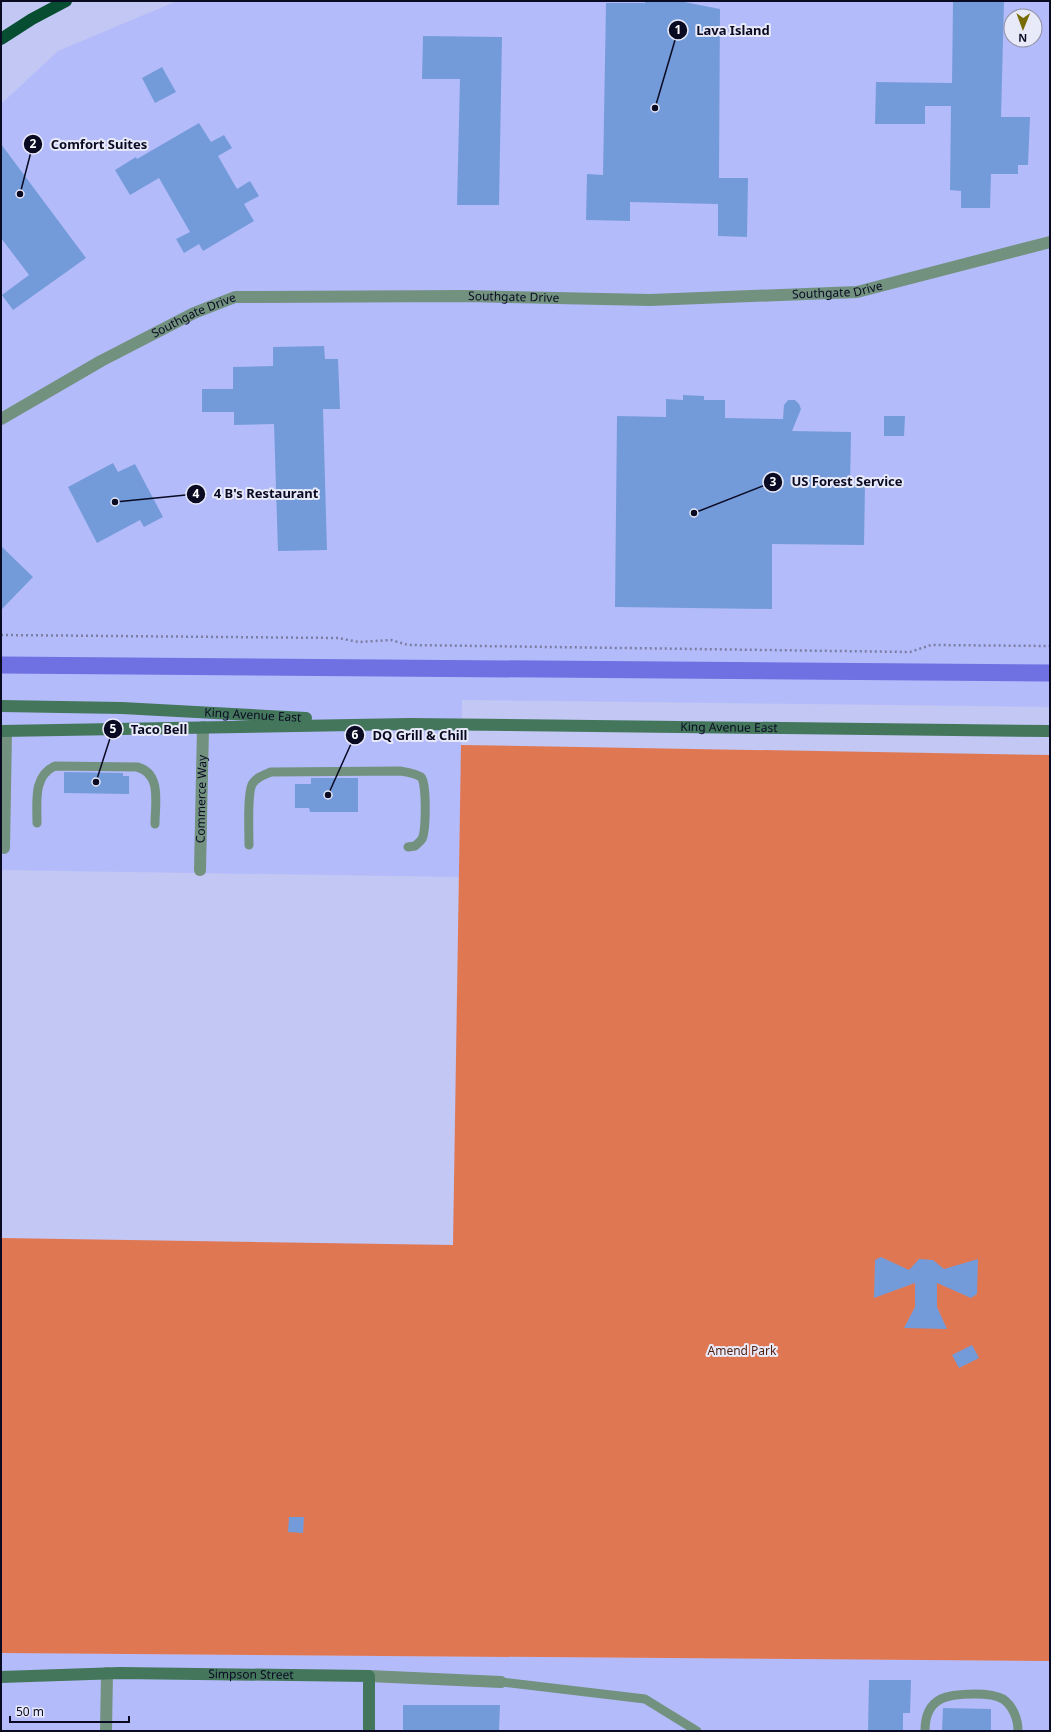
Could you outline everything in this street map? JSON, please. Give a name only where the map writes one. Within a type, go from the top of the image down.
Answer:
[{"type":"highway","points":[[1,39],[32,19],[66,1]]},
{"type":"main road","name":"King Avenue East","points":[[1,706],[122,708],[409,724]]},
{"type":"main road","name":"King Avenue East","points":[[4,731],[409,724],[1050,730]]},
{"type":"main road","name":"Simpson Street","points":[[1,1677],[107,1673],[370,1676]]},
{"type":"main road","points":[[369,1731],[370,1676]]},
{"type":"street","name":"Southgate Drive","points":[[1,419],[101,361],[194,313],[236,298],[466,296],[650,300],[857,292],[1050,242]]},
{"type":"street","name":"Commerce Way","points":[[200,870],[202,727]]},
{"type":"street","points":[[4,731],[4,848]]},
{"type":"street","points":[[106,1731],[107,1673]]},
{"type":"street","name":"Simpson Street","points":[[370,1676],[501,1682]]},
{"type":"lane","points":[[37,823],[38,784],[47,770],[55,766],[122,767],[145,769],[151,776],[155,785],[155,824]]},
{"type":"lane","points":[[249,845],[250,793],[252,784],[259,777],[271,772],[400,771],[411,773],[421,778],[425,784],[425,825],[422,839],[415,846],[408,847]]},
{"type":"lane","points":[[501,1682],[645,1699],[697,1731]]},
{"type":"lane","points":[[925,1731],[929,1708],[939,1699],[955,1694],[983,1694],[1002,1698],[1013,1710],[1018,1724],[1018,1731]]},
{"type":"path","points":[[1,635],[338,638],[359,642],[390,640],[408,645],[910,652],[931,645],[1050,646]]},
{"type":"shaded area","points":[[177,1],[1050,1],[1050,707],[462,700],[459,877],[1,870],[1,104],[58,51]]},
{"type":"shaded area","points":[[1,1653],[1050,1661],[1050,1731],[1,1731]]},
{"type":"green space","name":"Amend Park","points":[[461,745],[1050,755],[1050,1661],[1,1653],[1,1238],[453,1245]]},
{"type":"building","points":[[645,1],[679,1],[720,9],[719,178],[748,178],[747,237],[718,236],[718,204],[630,202],[630,221],[586,220],[587,174],[603,175],[606,3],[645,3]]},
{"type":"building","points":[[953,1],[1004,1],[1001,117],[1030,117],[1028,165],[1018,165],[1018,174],[991,174],[990,208],[961,208],[961,191],[950,190],[951,106],[925,106],[925,124],[875,124],[876,82],[952,83]]},
{"type":"building","points":[[423,36],[502,37],[499,205],[457,205],[460,79],[422,79]]},
{"type":"building","points":[[162,67],[176,92],[155,103],[142,78]]},
{"type":"building","points":[[199,123],[211,142],[224,135],[232,148],[218,156],[237,189],[250,181],[259,196],[244,204],[254,221],[203,251],[199,244],[184,253],[176,239],[190,232],[159,178],[130,195],[115,170]]},
{"type":"building","points":[[1,144],[86,258],[13,310],[2,295],[29,275],[1,238]]},
{"type":"building","points":[[324,346],[325,359],[338,359],[340,409],[323,409],[327,550],[278,551],[274,424],[234,425],[234,412],[202,412],[202,389],[233,389],[233,367],[273,366],[273,347]]},
{"type":"building","points":[[683,395],[704,396],[704,400],[725,400],[725,418],[783,419],[784,405],[788,400],[795,400],[801,409],[792,431],[851,432],[850,485],[865,486],[864,545],[772,544],[772,609],[615,607],[617,416],[666,417],[666,399],[683,400]]},
{"type":"building","points":[[884,416],[905,416],[904,436],[884,436]]},
{"type":"building","points":[[113,463],[118,472],[135,464],[163,517],[144,527],[140,520],[97,543],[68,487]]},
{"type":"building","points":[[1,546],[33,577],[1,610]]},
{"type":"building","points":[[64,772],[123,773],[123,776],[129,776],[129,794],[64,793]]},
{"type":"building","points":[[311,778],[358,778],[358,812],[310,812],[309,808],[295,808],[295,784],[311,784]]},
{"type":"building","points":[[881,1257],[909,1270],[919,1259],[933,1260],[944,1269],[978,1259],[977,1294],[971,1298],[937,1283],[937,1307],[947,1329],[904,1328],[915,1307],[915,1283],[874,1298],[875,1260]]},
{"type":"building","points":[[972,1345],[979,1358],[959,1368],[952,1355]]},
{"type":"building","points":[[289,1517],[304,1517],[303,1533],[288,1532]]},
{"type":"building","points":[[869,1680],[911,1680],[910,1713],[903,1713],[903,1731],[868,1731]]},
{"type":"building","points":[[403,1705],[500,1705],[499,1731],[403,1731]]},
{"type":"building","points":[[943,1708],[991,1709],[991,1731],[942,1731]]},
{"type":"waterway","points":[[1,665],[1050,673]]},
{"type":"place","name":"Lava Island","points":[[655,108]]},
{"type":"place","name":"Comfort Suites","points":[[20,194]]},
{"type":"place","name":"4 B's Restaurant","points":[[115,502]]},
{"type":"place","name":"US Forest Service","points":[[694,513]]},
{"type":"place","name":"Taco Bell","points":[[96,782]]},
{"type":"place","name":"DQ Grill & Chill","points":[[328,795]]}]
